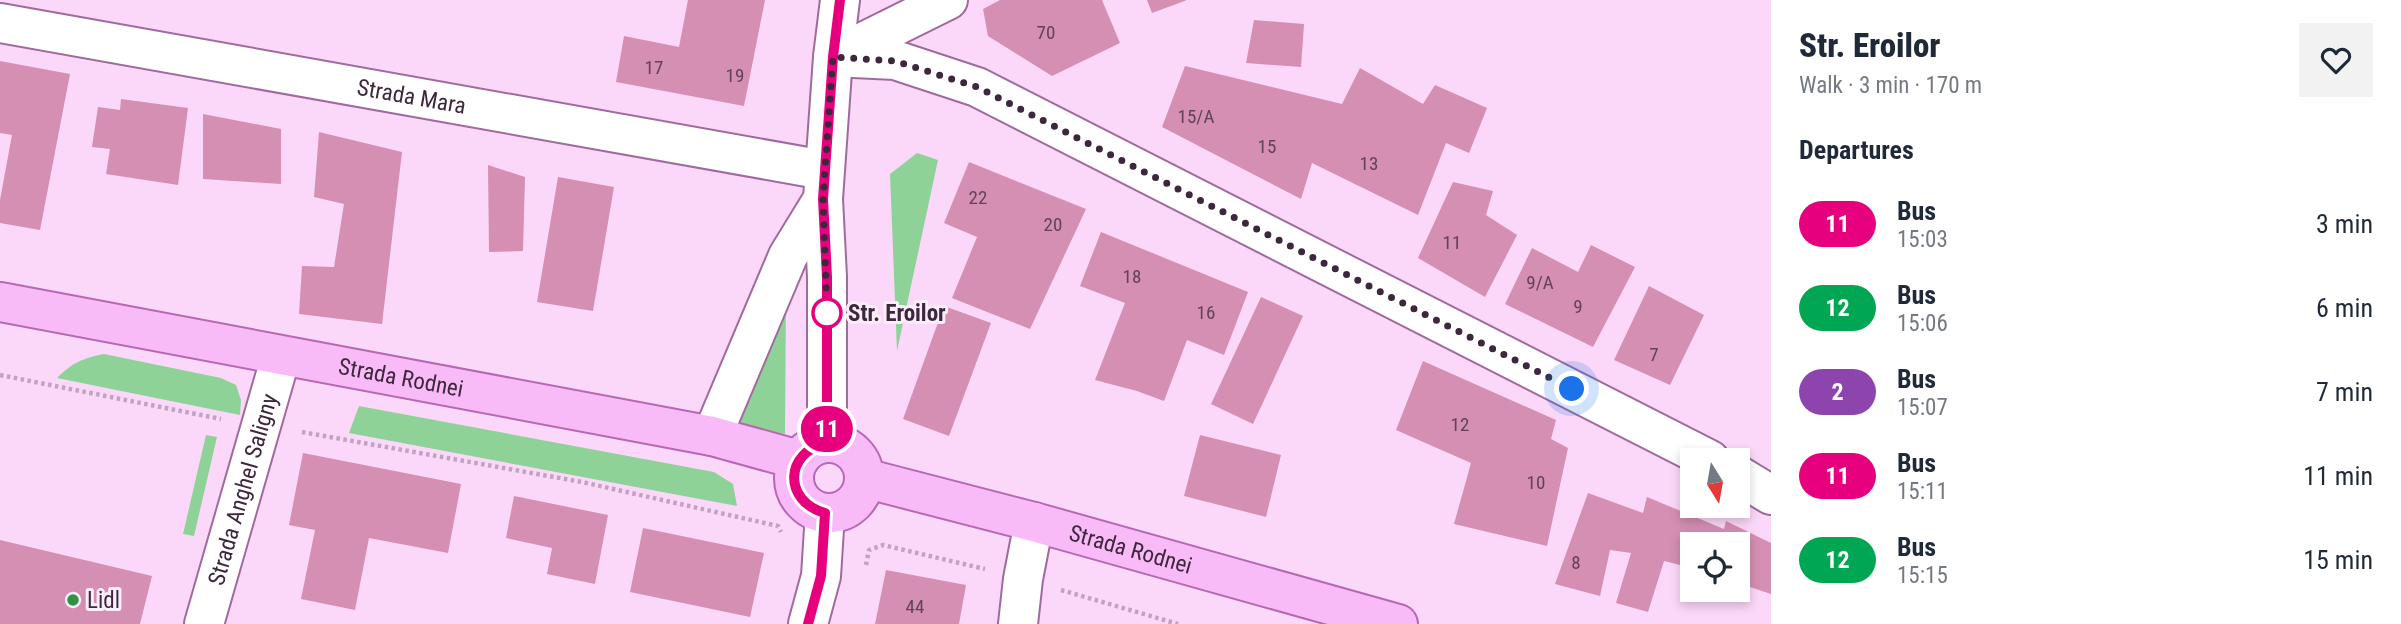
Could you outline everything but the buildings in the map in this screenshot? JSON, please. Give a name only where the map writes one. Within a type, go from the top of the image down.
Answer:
[{"type":"main road","name":"Strada Rodnei","points":[[0,302],[712,436],[813,452],[839,444],[857,457],[863,467],[864,478],[1034,522],[1398,624]]},
{"type":"main road","points":[[813,452],[795,471],[794,483],[798,494],[814,510],[837,512],[848,507],[856,500],[864,478]]},
{"type":"street","points":[[813,452],[827,277],[824,184],[840,0]]},
{"type":"street","points":[[833,57],[948,0]]},
{"type":"street","name":"Strada Mara","points":[[0,23],[824,184]]},
{"type":"street","points":[[833,57],[895,61],[977,87],[1686,448]]},
{"type":"street","points":[[712,436],[788,256],[824,184]]},
{"type":"street","name":"Strada Anghel Saligny","points":[[204,624],[281,356]]},
{"type":"street","points":[[1750,482],[1771,495]]},
{"type":"street","points":[[808,624],[821,576],[825,513]]},
{"type":"street","points":[[1018,624],[1034,522]]},
{"type":"path","points":[[0,375],[228,420]]},
{"type":"path","points":[[293,430],[582,482],[778,526],[783,536]]},
{"type":"path","points":[[821,576],[861,587],[869,550],[883,545],[1023,579],[1178,624]]},
{"type":"green space","points":[[917,153],[938,160],[897,351],[890,174]]},
{"type":"green space","points":[[786,294],[785,434],[733,425],[750,400]]},
{"type":"green space","points":[[104,354],[221,378],[236,385],[241,400],[240,415],[57,378],[78,362]]},
{"type":"green space","points":[[359,406],[714,472],[733,484],[737,506],[349,433]]},
{"type":"green space","points":[[206,435],[217,437],[194,536],[183,534]]},
{"type":"bus line","name":"11","points":[[808,624],[821,576],[825,513],[814,510],[805,503],[794,483],[799,460],[806,452],[827,443],[827,277],[823,199],[833,57],[840,0]]},
{"type":"place","name":"Str. Eroilor","points":[[827,313]]},
{"type":"place","name":"Lidl","points":[[73,600]]},
{"type":"route","points":[[827,313],[823,199],[833,57],[895,61],[977,87],[1572,389]]}]
